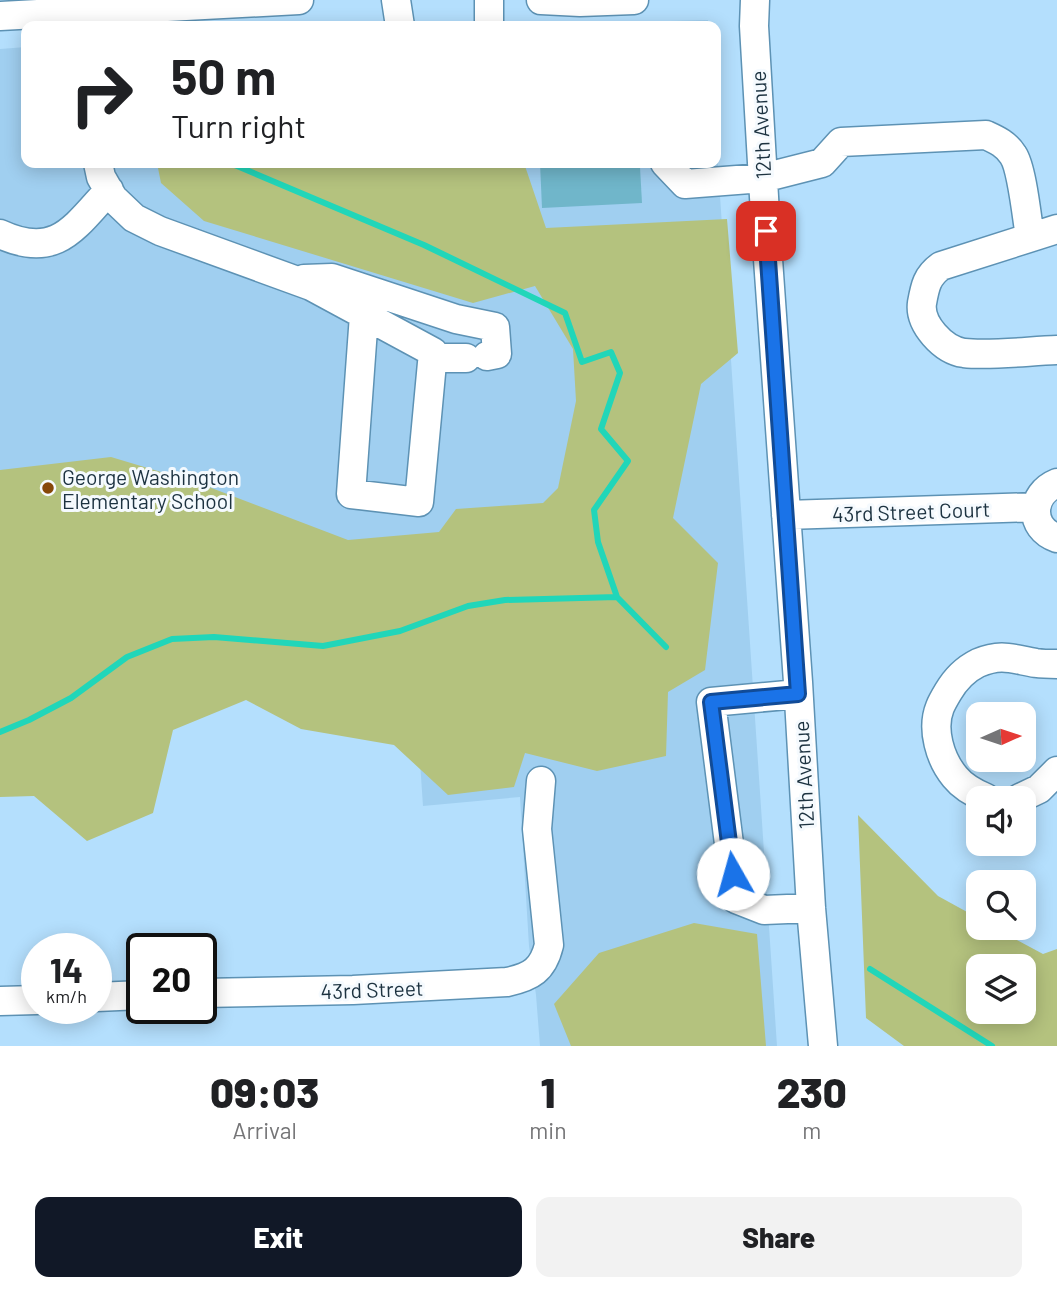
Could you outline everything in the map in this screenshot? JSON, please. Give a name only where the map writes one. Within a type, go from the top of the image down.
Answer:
[{"type":"street","points":[[0,16],[92,19],[179,3],[299,0]]},
{"type":"street","points":[[396,0],[399,21]]},
{"type":"street","points":[[489,0],[489,21]]},
{"type":"street","points":[[541,0],[571,14],[634,0]]},
{"type":"street","name":"12th Avenue","points":[[755,0],[754,26],[763,178],[811,908],[823,1046]]},
{"type":"street","points":[[670,168],[685,184],[763,178],[822,163],[841,142],[986,135],[1001,142],[1014,156],[1019,170],[1030,237]]},
{"type":"street","points":[[98,168],[113,198],[134,218],[160,231],[311,286],[433,352],[419,502],[351,494],[364,315]]},
{"type":"street","points":[[0,234],[13,240],[38,244],[62,238],[109,190]]},
{"type":"street","points":[[1057,229],[941,266],[931,273],[924,289],[921,310],[928,328],[941,342],[961,352],[1057,350]]},
{"type":"street","points":[[294,280],[332,278],[456,319],[495,327],[496,354],[432,358]]},
{"type":"street","points":[[1057,483],[1046,489],[1036,507],[1039,523],[1045,532],[1057,537]]},
{"type":"street","name":"43rd Street Court","points":[[786,515],[1036,507]]},
{"type":"street","points":[[966,787],[955,777],[940,750],[936,726],[940,707],[954,682],[963,672],[990,659],[1009,657],[1057,664]]},
{"type":"street","points":[[798,694],[711,702],[736,899],[764,910],[811,908]]},
{"type":"street","points":[[1036,790],[1057,771]]},
{"type":"street","name":"43rd Street","points":[[217,993],[353,990],[507,982],[522,979],[539,968],[549,945],[537,829],[541,781]]},
{"type":"street","points":[[0,1001],[21,1000]]},
{"type":"shaded area","points":[[21,47],[21,168],[718,168],[777,1046],[540,1046],[529,946],[520,797],[423,806],[414,673],[0,694],[0,49]]},
{"type":"green space","points":[[158,168],[526,168],[546,228],[727,219],[738,353],[701,384],[673,518],[718,563],[705,670],[668,692],[666,756],[597,771],[525,753],[514,787],[448,795],[394,745],[301,729],[246,700],[173,730],[153,813],[87,841],[34,796],[0,797],[0,470],[111,457],[201,484],[348,540],[439,532],[456,509],[543,503],[558,488],[576,401],[573,349],[535,286],[473,303],[204,221],[161,183]]},
{"type":"green space","points":[[858,815],[938,896],[966,911],[966,940],[1017,940],[1043,954],[1057,949],[1057,1046],[904,1046],[866,1018]]},
{"type":"green space","points":[[694,923],[757,934],[766,1046],[571,1046],[554,1004],[599,953]]},
{"type":"building","points":[[540,168],[640,168],[642,203],[542,208]]},
{"type":"waterway","points":[[242,168],[424,245],[565,313],[582,362],[611,352],[620,373],[601,429],[628,461],[594,510],[598,542],[617,597]]},
{"type":"waterway","points":[[0,732],[71,698],[127,657],[172,639],[214,637],[323,646],[400,631],[468,606],[505,600],[617,597],[666,647]]},
{"type":"waterway","points":[[870,969],[992,1046]]},
{"type":"place","name":"George Washington Elementary School","points":[[48,488]]},
{"type":"route","points":[[733,874],[711,702],[798,694],[766,231]]}]
